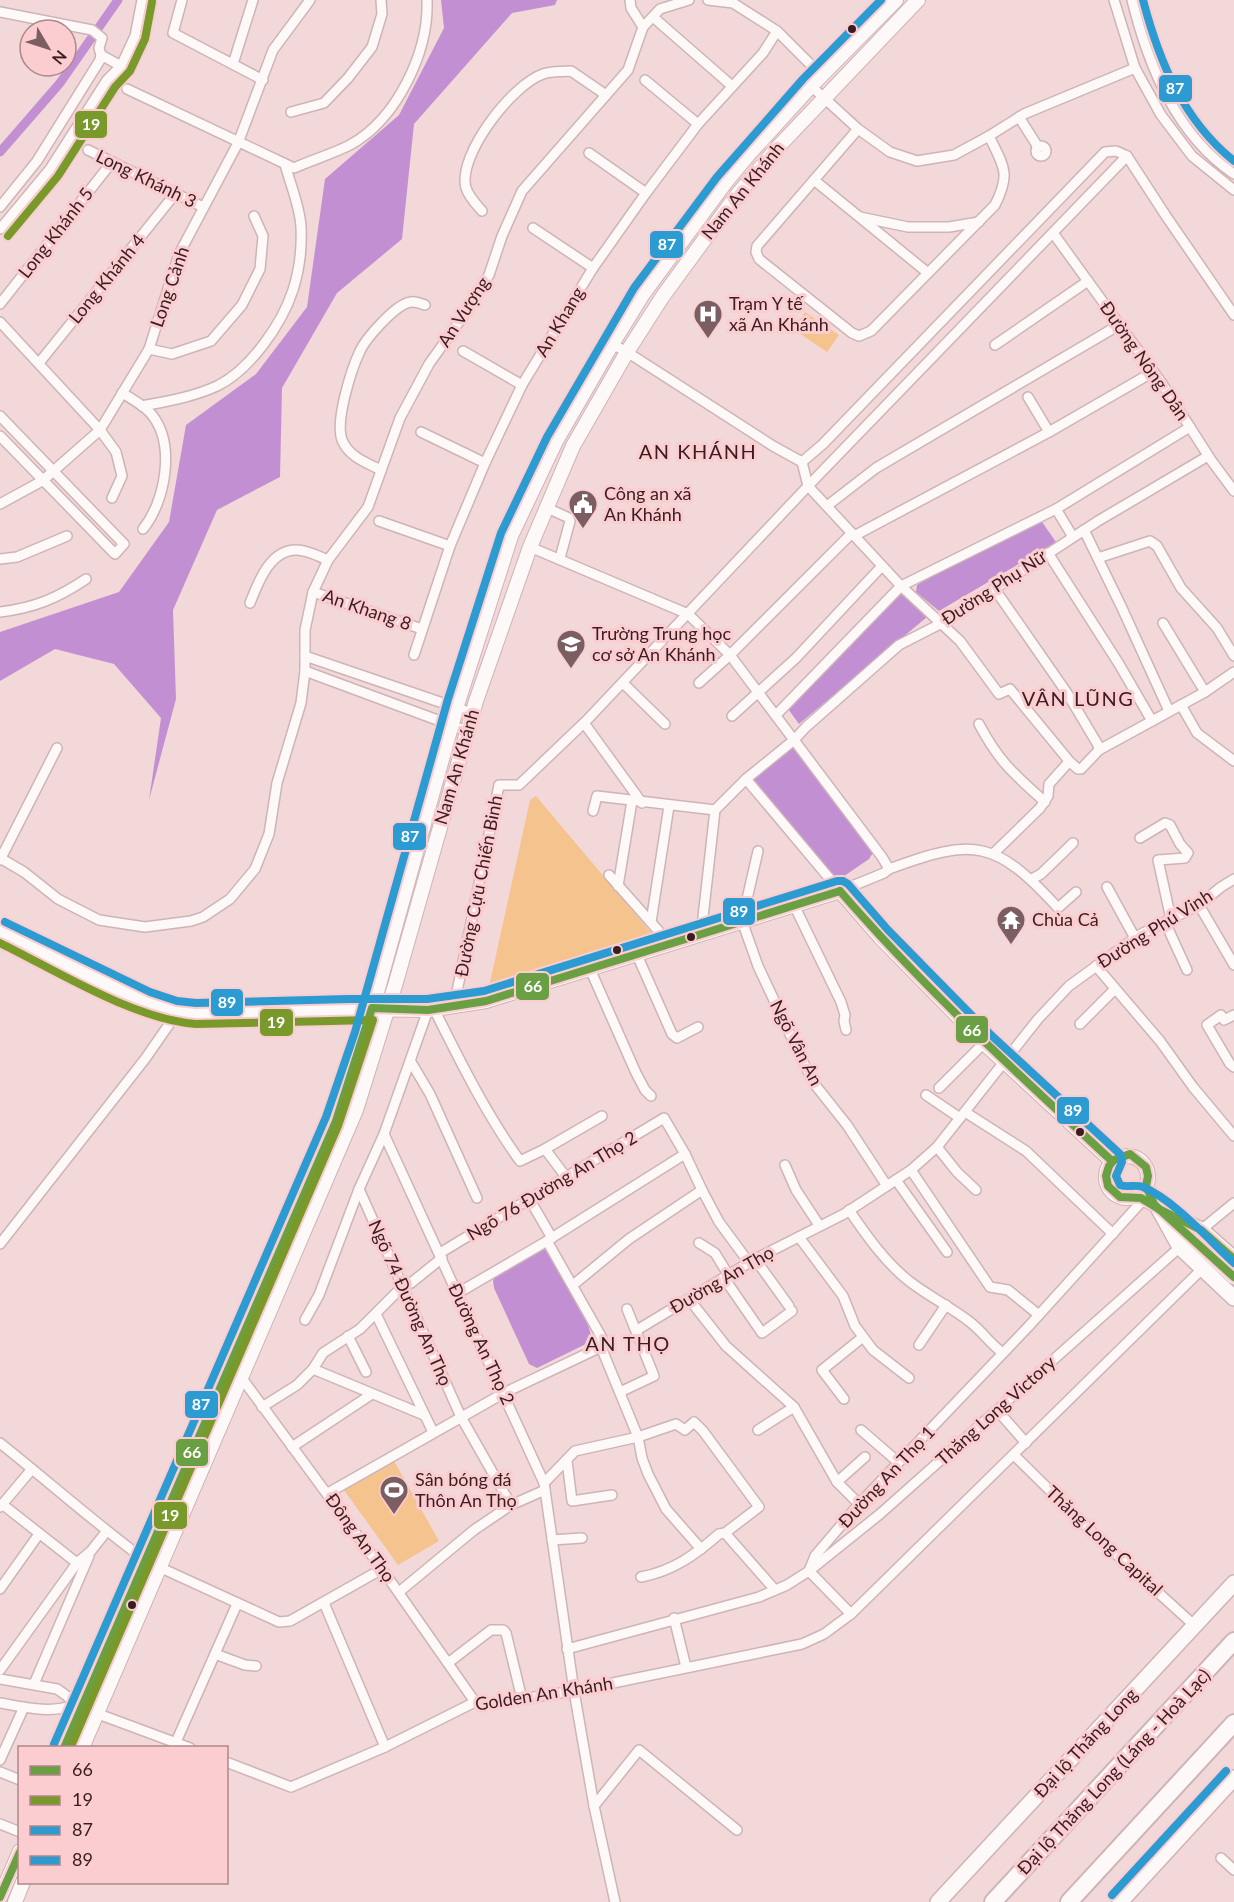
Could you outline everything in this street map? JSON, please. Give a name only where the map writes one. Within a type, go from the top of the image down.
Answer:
[{"type":"highway","name":"Đại lộ Thăng Long (Láng - Hoà Lạc)","points":[[993,1902],[1234,1641]]},
{"type":"highway","points":[[1069,1902],[1234,1723]]},
{"type":"main road","points":[[1148,1199],[1201,1230],[1234,1259]]},
{"type":"main road","points":[[1148,1199],[1180,1247],[1234,1298]]},
{"type":"main road","name":"Đại lộ Thăng Long","points":[[938,1902],[1234,1583]]},
{"type":"main road","points":[[1120,1902],[1234,1778]]},
{"type":"street","points":[[0,229],[50,169],[107,80],[121,66],[135,36],[142,0]]},
{"type":"street","points":[[182,0],[173,33],[262,80]]},
{"type":"street","points":[[233,64],[253,0]]},
{"type":"street","name":"Long Cảnh","points":[[0,504],[42,481],[100,430],[123,393],[149,350],[179,254],[238,143],[273,51],[310,0]]},
{"type":"street","points":[[291,112],[324,103],[348,78],[372,47],[382,14],[381,0]]},
{"type":"street","points":[[127,89],[294,168],[351,144],[384,116],[398,97],[413,69],[428,19],[427,0]]},
{"type":"street","points":[[630,0],[631,8],[643,27]]},
{"type":"street","name":"An Vượng","points":[[0,859],[24,872],[58,899],[99,920],[146,927],[191,921],[203,917],[230,900],[255,869],[269,834],[277,783],[301,703],[305,630],[313,592],[328,560],[368,507],[400,418],[429,364],[489,275],[502,236],[522,192],[628,70],[643,27],[660,9],[689,0]]},
{"type":"street","points":[[708,0],[734,3],[777,31],[821,75]]},
{"type":"street","name":"Nam An Khánh","points":[[65,1746],[77,1707],[145,1560],[336,1121],[372,1008],[456,709],[511,536],[556,441],[646,290],[725,183],[821,75],[896,0]]},
{"type":"street","name":"Nam An Khánh","points":[[83,1746],[348,1130],[387,1009],[472,713],[530,547],[573,446],[627,352],[661,299],[736,195],[777,148],[918,0]]},
{"type":"street","points":[[1114,0],[1135,68],[1161,115],[1192,156],[1234,190]]},
{"type":"street","points":[[1132,0],[1153,67],[1174,110],[1199,142],[1222,166],[1234,174]]},
{"type":"street","points":[[0,12],[92,30],[101,37],[99,50],[101,55],[121,66]]},
{"type":"street","points":[[652,17],[732,86]]},
{"type":"street","name":"An Khang","points":[[414,655],[450,546],[485,463],[522,385],[593,268],[646,193],[698,124],[763,53],[777,31]]},
{"type":"street","points":[[0,207],[37,161],[83,89],[101,55]]},
{"type":"street","points":[[811,86],[858,129],[890,152],[917,161],[954,155],[1019,117],[1135,68]]},
{"type":"street","points":[[482,211],[472,201],[466,188],[466,172],[471,152],[486,126],[523,87],[542,74],[571,71],[606,95]]},
{"type":"street","points":[[645,80],[698,124]]},
{"type":"street","points":[[1019,117],[1038,147]]},
{"type":"street","points":[[858,129],[757,246],[756,252],[759,259],[852,333],[859,336],[871,331],[995,205],[1005,184],[1003,164],[989,136]]},
{"type":"street","name":"Long Khánh 3","points":[[88,150],[203,207]]},
{"type":"street","points":[[802,462],[831,435],[1105,152],[1116,151],[1127,156],[1234,315]]},
{"type":"street","points":[[589,153],[646,193]]},
{"type":"street","points":[[618,886],[637,802],[584,723],[808,486],[1127,156]]},
{"type":"street","name":"Long Khánh 5","points":[[0,304],[112,162]]},
{"type":"street","points":[[142,406],[193,396],[220,385],[246,365],[266,341],[284,313],[293,290],[300,261],[301,225],[285,164]]},
{"type":"street","points":[[814,180],[928,273]]},
{"type":"street","name":"Long Khánh 4","points":[[39,363],[174,194]]},
{"type":"street","points":[[149,350],[172,354],[212,341],[242,305],[260,269],[263,236],[254,216]]},
{"type":"street","points":[[857,216],[908,227],[949,227],[979,222]]},
{"type":"street","points":[[533,228],[593,268]]},
{"type":"street","name":"Đường Nông Dân","points":[[1053,233],[1153,372],[1234,491]]},
{"type":"street","points":[[995,345],[1088,281]]},
{"type":"street","points":[[646,290],[661,299]]},
{"type":"street","points":[[381,470],[348,451],[342,439],[340,425],[347,386],[360,350],[394,311],[407,303],[417,302],[425,305]]},
{"type":"street","points":[[0,322],[100,430],[116,452],[122,476],[112,498]]},
{"type":"street","points":[[827,506],[876,468],[1119,325]]},
{"type":"street","points":[[612,344],[802,462],[808,486],[901,586],[960,641],[999,694],[1010,689],[1078,769],[1081,769],[1099,750],[1205,692],[1234,672]]},
{"type":"street","points":[[463,351],[522,385]]},
{"type":"street","points":[[699,683],[853,534],[1049,432],[1153,372]]},
{"type":"street","points":[[123,393],[152,414],[157,423],[166,458],[158,505],[152,518],[143,529]]},
{"type":"street","points":[[1028,397],[1049,432]]},
{"type":"street","points":[[0,416],[124,544],[115,554],[0,436]]},
{"type":"street","points":[[776,715],[901,586],[1056,509],[1190,427]]},
{"type":"street","points":[[421,432],[485,463]]},
{"type":"street","name":"Đường Phụ Nữ","points":[[715,810],[746,778],[794,740],[898,645],[942,623],[1072,537],[1208,456]]},
{"type":"street","points":[[546,508],[569,518],[570,521],[560,558]]},
{"type":"street","points":[[1056,509],[1072,537]]},
{"type":"street","points":[[379,521],[450,546]]},
{"type":"street","points":[[1084,530],[1169,711]]},
{"type":"street","points":[[0,559],[17,557],[67,536]]},
{"type":"street","points":[[1098,558],[1150,541],[1157,546],[1181,588],[1216,628],[1234,656]]},
{"type":"street","points":[[530,547],[688,614],[730,655],[889,869]]},
{"type":"street","points":[[250,603],[270,562],[287,551],[297,550],[328,560]]},
{"type":"street","points":[[1048,553],[1152,721]]},
{"type":"street","points":[[732,716],[796,658],[882,566]]},
{"type":"street","points":[[0,612],[61,596],[86,579]]},
{"type":"street","points":[[994,588],[1067,693],[1099,750]]},
{"type":"street","name":"An Khang 8","points":[[313,592],[422,629]]},
{"type":"street","points":[[1163,623],[1205,692]]},
{"type":"street","points":[[305,656],[472,713]]},
{"type":"street","points":[[304,672],[467,731]]},
{"type":"street","points":[[623,682],[665,724]]},
{"type":"street","points":[[1181,705],[1197,732],[1234,761]]},
{"type":"street","name":"Đường Cựu Chiến Binh","points":[[454,1006],[499,784],[519,785],[584,723]]},
{"type":"street","points":[[979,724],[1006,768],[1045,802]]},
{"type":"street","points":[[0,859],[57,748]]},
{"type":"street","points":[[994,853],[1045,802],[1050,782],[1070,762]]},
{"type":"street","points":[[746,778],[880,938],[984,1043],[1112,1161]]},
{"type":"street","points":[[593,811],[597,796],[715,810],[701,935]]},
{"type":"street","points":[[651,922],[669,806]]},
{"type":"street","points":[[1140,838],[1164,823],[1170,825],[1188,854],[1185,858],[1158,860],[1168,920],[1187,970]]},
{"type":"street","points":[[1032,879],[1041,874],[1073,843]]},
{"type":"street","points":[[0,931],[88,976],[161,1009],[177,1013],[372,1008],[431,1009],[486,1001],[671,945],[840,891],[889,869],[940,852],[972,848],[994,853],[1032,879],[1058,908],[1076,892]]},
{"type":"street","points":[[742,921],[758,851]]},
{"type":"street","points":[[609,875],[671,945]]},
{"type":"street","name":"Đường Phú Vinh","points":[[1004,1060],[1069,986],[1135,938],[1199,905],[1221,886],[1234,880]]},
{"type":"street","points":[[1107,887],[1135,938]]},
{"type":"street","points":[[794,905],[841,1002],[846,1030]]},
{"type":"street","points":[[1199,905],[1234,965]]},
{"type":"street","name":"Ngõ Vân An","points":[[742,921],[758,966],[802,1062],[816,1086],[847,1125],[886,1186]]},
{"type":"street","points":[[637,955],[672,1034],[677,1038],[698,1027]]},
{"type":"street","points":[[1096,966],[1160,1041],[1176,1066],[1234,1136]]},
{"type":"street","points":[[590,969],[636,1073],[651,1096]]},
{"type":"street","points":[[1080,1024],[1115,989]]},
{"type":"street","points":[[305,1320],[319,1295],[358,1189],[384,1134],[431,1009]]},
{"type":"street","points":[[431,1009],[504,1139],[520,1161],[602,1116]]},
{"type":"street","points":[[0,1244],[158,1041],[177,1013]]},
{"type":"street","points":[[1234,1015],[1224,1020],[1221,1015],[1207,1025],[1234,1067]]},
{"type":"street","points":[[939,1088],[984,1043]]},
{"type":"street","name":"Đường An Thọ","points":[[637,1330],[752,1262],[849,1210],[912,1170],[937,1147],[1004,1060]]},
{"type":"street","points":[[411,1062],[430,1094],[477,1198]]},
{"type":"street","points":[[926,1095],[1026,1151],[1113,1234]]},
{"type":"street","name":"Ngõ 76 Đường An Thọ 2","points":[[262,1407],[297,1385],[313,1369],[323,1353],[360,1329],[402,1287],[411,1283],[441,1256],[664,1118],[685,1154]]},
{"type":"street","name":"Đường An Thọ 2","points":[[384,1134],[545,1486],[574,1691],[594,1806],[615,1902]]},
{"type":"street","points":[[937,1147],[957,1172],[976,1190]]},
{"type":"street","points":[[544,1149],[566,1177]]},
{"type":"street","points":[[458,1293],[550,1240],[685,1154],[720,1222],[790,1308],[762,1333],[727,1277],[715,1253],[699,1243]]},
{"type":"street","points":[[1148,1199],[1148,1173],[1141,1160],[1130,1154],[1112,1161],[1106,1172],[1110,1189],[1119,1197],[1148,1199],[1234,1277]]},
{"type":"street","points":[[785,1166],[796,1190],[819,1225]]},
{"type":"street","points":[[912,1170],[990,1287],[1008,1290],[1039,1315]]},
{"type":"street","points":[[897,1180],[947,1252]]},
{"type":"street","name":"Ngõ 74 Đường An Thọ","points":[[358,1189],[461,1417],[511,1505]]},
{"type":"street","points":[[573,1285],[629,1239],[702,1190]]},
{"type":"street","name":"Đường An Thọ 1","points":[[809,1571],[815,1556],[859,1504],[1148,1199]]},
{"type":"street","points":[[530,1200],[602,1338],[601,1347],[638,1437],[648,1474],[666,1509],[701,1550]]},
{"type":"street","points":[[1201,1230],[1234,1203]]},
{"type":"street","points":[[849,1210],[872,1243],[908,1280],[970,1322],[990,1344],[1003,1353]]},
{"type":"street","points":[[799,1237],[843,1296],[855,1326],[873,1350],[909,1378]]},
{"type":"street","name":"Thăng Long Victory","points":[[809,1571],[880,1514],[1180,1247]]},
{"type":"street","points":[[567,1649],[674,1618],[759,1597],[809,1571],[850,1614],[1203,1268]]},
{"type":"street","points":[[689,1299],[726,1346],[794,1407],[837,1482],[859,1504]]},
{"type":"street","points":[[919,1345],[946,1305]]},
{"type":"street","points":[[620,1392],[654,1376],[627,1309]]},
{"type":"street","points":[[376,1314],[433,1432]]},
{"type":"street","points":[[348,1336],[366,1372]]},
{"type":"street","points":[[844,1399],[822,1370],[863,1337]]},
{"type":"street","points":[[328,1493],[504,1393],[601,1347]]},
{"type":"street","points":[[229,1368],[241,1377]]},
{"type":"street","points":[[313,1369],[424,1415]]},
{"type":"street","name":"Đông An Thọ","points":[[241,1377],[328,1493],[475,1702]]},
{"type":"street","points":[[292,1448],[372,1394]]},
{"type":"street","points":[[758,1430],[794,1407]]},
{"type":"street","points":[[997,1410],[1026,1443]]},
{"type":"street","points":[[399,1592],[474,1530],[545,1486],[575,1452],[638,1437],[676,1424],[685,1430],[694,1422],[759,1507],[725,1533],[719,1534],[684,1562],[659,1574],[641,1577]]},
{"type":"street","points":[[861,1430],[898,1462]]},
{"type":"street","points":[[0,1443],[106,1532],[145,1560]]},
{"type":"street","name":"Thăng Long Capital","points":[[1014,1455],[1096,1536],[1195,1626]]},
{"type":"street","points":[[837,1482],[865,1457]]},
{"type":"street","points":[[567,1461],[572,1501],[612,1495]]},
{"type":"street","points":[[32,1469],[1,1505],[77,1563]]},
{"type":"street","points":[[0,1670],[77,1563],[91,1551],[106,1532]]},
{"type":"street","points":[[725,1533],[775,1590]]},
{"type":"street","points":[[0,1588],[39,1534]]},
{"type":"street","points":[[552,1540],[582,1538]]},
{"type":"street","points":[[34,1684],[91,1551]]},
{"type":"street","points":[[159,1567],[279,1622],[290,1621],[382,1569]]},
{"type":"street","points":[[324,1603],[385,1747]]},
{"type":"street","points":[[176,1742],[237,1604]]},
{"type":"street","name":"Golden An Khánh","points":[[228,1762],[291,1787],[385,1747],[475,1702],[488,1704],[574,1691],[802,1644],[824,1634],[850,1614]]},
{"type":"street","points":[[674,1618],[686,1667]]},
{"type":"street","points":[[448,1663],[491,1630],[503,1630],[506,1633],[522,1699]]},
{"type":"street","points":[[215,1654],[245,1665],[256,1666]]},
{"type":"street","points":[[0,1679],[57,1689],[77,1707],[185,1746]]},
{"type":"street","points":[[0,1703],[52,1710],[77,1707]]},
{"type":"street","points":[[0,1760],[24,1707]]},
{"type":"street","points":[[594,1806],[639,1750],[737,1830]]},
{"type":"street","points":[[0,1772],[18,1779]]},
{"type":"street","points":[[0,1824],[18,1831]]},
{"type":"street","points":[[0,1897],[18,1856]]},
{"type":"street","points":[[1221,1858],[1234,1870]]},
{"type":"street","points":[[15,1902],[22,1884]]},
{"type":"shaded area","points":[[441,0],[557,0],[555,5],[512,13],[414,124],[402,239],[337,293],[282,388],[280,477],[217,510],[173,610],[176,699],[149,800],[161,718],[114,664],[55,649],[0,681],[0,632],[119,592],[169,522],[186,425],[256,374],[307,307],[325,179],[399,115],[444,28]]},
{"type":"shaded area","points":[[805,312],[839,335],[827,352],[793,329]]},
{"type":"shaded area","points":[[1040,519],[1056,542],[939,611],[916,592],[917,585],[1020,526]]},
{"type":"shaded area","points":[[902,593],[927,617],[799,724],[786,706],[894,598]]},
{"type":"shaded area","points":[[789,743],[798,746],[874,851],[869,859],[837,881],[750,777]]},
{"type":"shaded area","points":[[536,796],[654,936],[648,941],[489,987],[530,800]]},
{"type":"shaded area","points":[[543,1249],[549,1250],[586,1318],[591,1335],[588,1343],[537,1368],[529,1364],[494,1288],[493,1280],[497,1275]]},
{"type":"shaded area","name":"Sân bóng đá Thôn An Thọ","points":[[394,1461],[439,1541],[398,1565],[344,1490]]},
{"type":"waterway","points":[[0,152],[60,83],[118,0]]},
{"type":"transit line","name":"87","points":[[54,1744],[326,1117],[355,1032],[448,699],[501,533],[547,437],[634,288],[717,177],[803,79],[881,0]]},
{"type":"transit line","name":"87","points":[[1143,0],[1149,23],[1175,88],[1201,127],[1234,161]]},
{"type":"transit line","name":"19","points":[[8,236],[58,176],[115,87],[130,71],[145,39],[152,2]]},
{"type":"transit line","name":"89","points":[[5,922],[150,992],[177,1001],[196,1003],[427,999],[484,991],[843,881],[991,1035],[1120,1154],[1122,1162],[1116,1176],[1120,1185],[1143,1187],[1167,1201],[1234,1263]]},
{"type":"transit line","name":"66","points":[[840,891],[938,996],[1112,1161]]},
{"type":"transit line","name":"66","points":[[65,1746],[336,1121],[372,1008],[428,1010],[486,1001],[840,891]]},
{"type":"transit line","name":"19","points":[[0,943],[121,1004],[172,1020],[196,1024],[373,1020],[338,1126],[72,1744]]},
{"type":"transit line","name":"66","points":[[1130,1154],[1146,1167],[1148,1176],[1146,1186],[1154,1204],[1159,1209],[1141,1198],[1120,1197],[1108,1186],[1106,1176],[1109,1166],[1114,1160],[1130,1154]]},
{"type":"transit line","name":"66","points":[[1159,1209],[1201,1230],[1234,1259]]},
{"type":"transit line","name":"66","points":[[1159,1209],[1234,1277]]},
{"type":"transit line","name":"87","points":[[1112,1895],[1226,1771]]},
{"type":"transit line","name":"66","points":[[0,1897],[18,1856]]},
{"type":"place","name":"Trạm Y tế xã An Khánh","points":[[708,340]]},
{"type":"place","name":"Công an xã An Khánh","points":[[583,530]]},
{"type":"place","name":"Trường Trung học cơ sở An Khánh","points":[[571,670]]},
{"type":"place","name":"Chùa Cả","points":[[1011,946]]},
{"type":"place","name":"Sân bóng đá Thôn An Thọ","points":[[394,1516]]},
{"type":"district","name":"AN KHÁNH","points":[[698,452]]},
{"type":"district","name":"VÂN LŨNG","points":[[1078,699]]},
{"type":"district","name":"AN THỌ","points":[[628,1344]]}]
